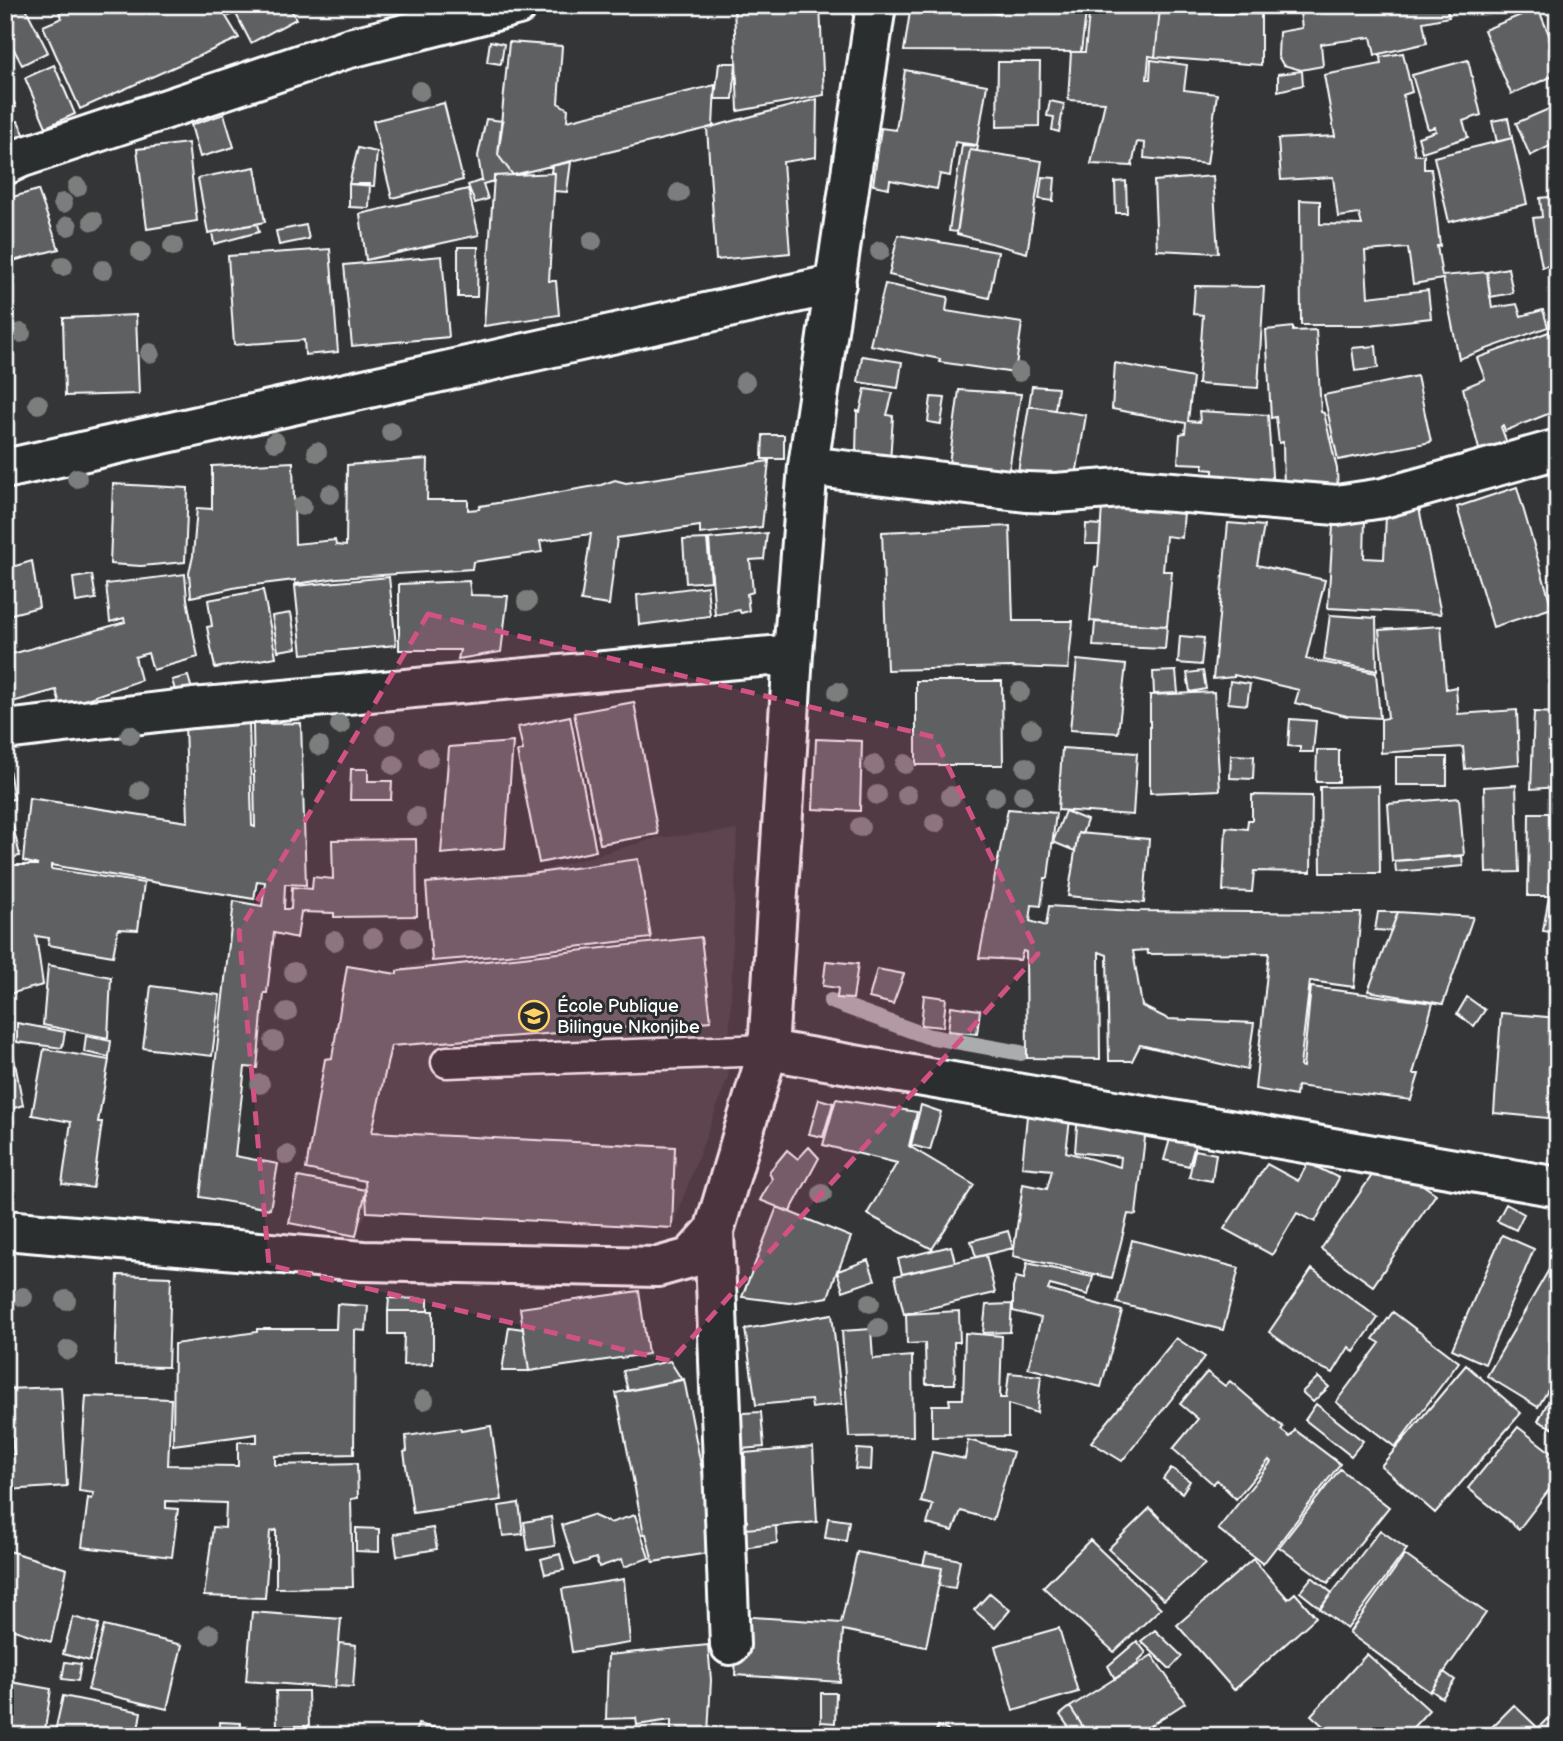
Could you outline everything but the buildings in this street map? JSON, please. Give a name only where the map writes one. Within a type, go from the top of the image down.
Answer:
[{"type":"street","points":[[5,165],[346,49],[518,5]]},
{"type":"street","points":[[730,1645],[714,1231],[768,1050],[793,654],[808,466],[876,5]]},
{"type":"street","points":[[5,469],[836,284]]},
{"type":"street","points":[[808,466],[1026,492],[1055,493],[1122,488],[1337,505],[1383,498],[1558,449]]},
{"type":"street","points":[[5,730],[193,708],[793,654]]},
{"type":"street","points":[[768,1050],[1558,1187]]},
{"type":"street","points":[[5,1230],[362,1261],[658,1267],[690,1258],[714,1231]]},
{"type":"lane","points":[[447,1062],[768,1050]]},
{"type":"highlighted area","points":[[428,614],[934,737],[1038,954],[671,1361],[269,1265],[239,931]]},
{"type":"shaded area","name":"École Publique Bilingue Nkonjibe","points":[[737,830],[728,1077],[672,1228],[367,1212],[356,1236],[289,1223],[298,1177],[306,1169],[325,1059],[332,1058],[347,966],[397,974],[396,969],[432,961],[426,883],[530,874],[657,838]]},
{"type":"waterway","points":[[831,1001],[927,1036],[1021,1053]]},
{"type":"place","name":"École Publique Bilingue Nkonjibe","points":[[534,1016]]}]
